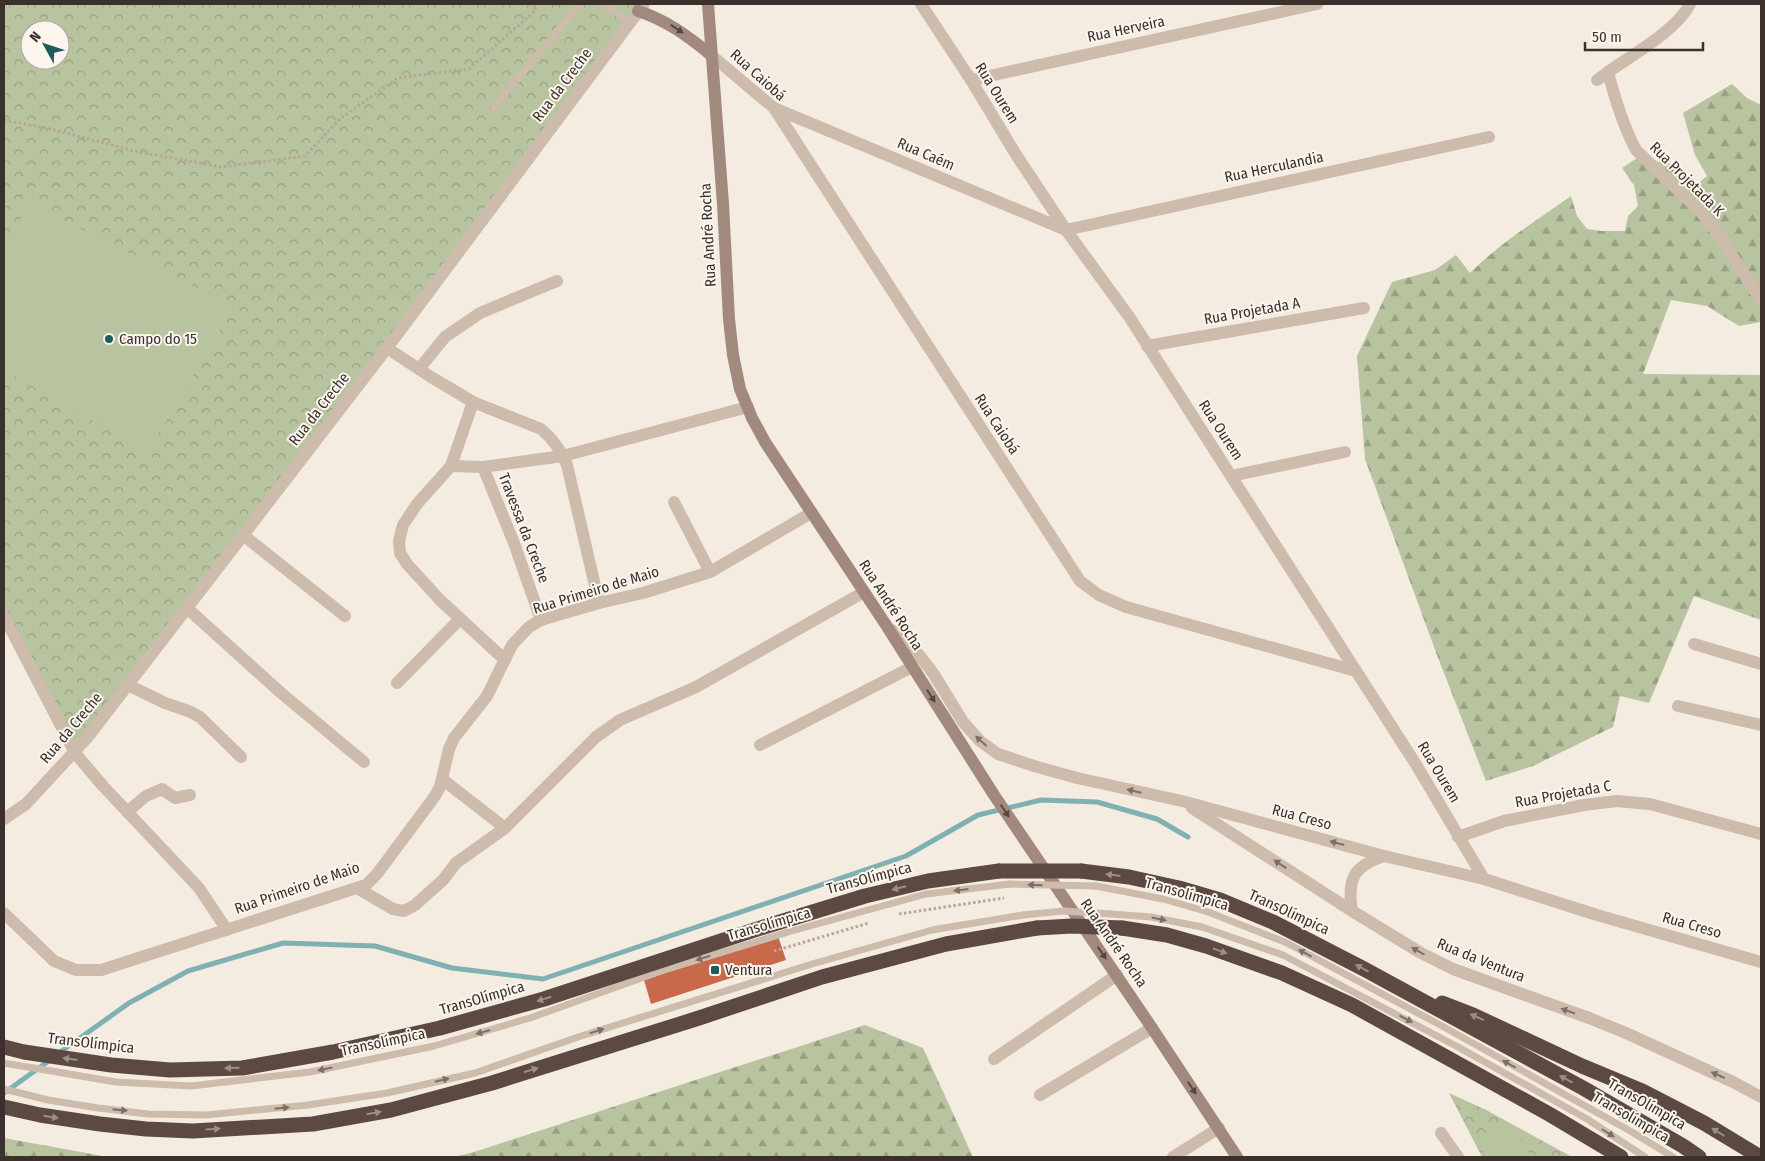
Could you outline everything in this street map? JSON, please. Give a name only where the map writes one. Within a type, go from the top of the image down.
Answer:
[{"type":"highway","name":"TransOlímpica","points":[[4,1047],[24,1052],[111,1065],[170,1070],[242,1068],[324,1054],[440,1028],[544,999],[865,896],[928,881],[998,870],[1081,871],[1129,877],[1179,888],[1220,900],[1273,922],[1583,1088],[1684,1146],[1698,1157]]},
{"type":"highway","points":[[4,1107],[57,1118],[146,1129],[203,1130],[313,1124],[391,1110],[492,1083],[822,977],[946,944],[1037,928],[1072,926],[1122,928],[1168,935],[1206,946],[1282,973],[1352,1005],[1549,1114],[1621,1157]]},
{"type":"highway","points":[[1390,983],[1474,1015],[1582,1066],[1642,1091],[1704,1123],[1760,1157]]},
{"type":"main road","name":"Rua André Rocha","points":[[708,4],[723,204],[729,319],[733,355],[740,389],[748,407],[765,442],[994,795],[1117,975],[1237,1157]]},
{"type":"main road","points":[[641,7],[652,16],[678,29],[711,55]]},
{"type":"street","name":"Rua Ourem","points":[[921,4],[971,80],[1014,153],[1066,230],[1130,318],[1417,766],[1484,879]]},
{"type":"street","name":"Rua Herveira","points":[[971,80],[1318,4]]},
{"type":"street","points":[[1597,80],[1668,29],[1680,18],[1690,4]]},
{"type":"street","name":"Rua da Creche","points":[[4,819],[26,804],[75,753],[387,348],[641,7]]},
{"type":"street","name":"Rua Caiobá","points":[[711,55],[774,108],[1080,581],[1099,596],[1126,607],[1356,671]]},
{"type":"street","name":"Rua Projetada K","points":[[1608,72],[1614,97],[1636,150],[1701,212],[1716,231],[1761,300]]},
{"type":"street","name":"Rua Caém","points":[[774,108],[1066,230]]},
{"type":"street","name":"Rua Herculandia","points":[[1066,230],[1489,137]]},
{"type":"street","points":[[419,369],[445,337],[480,313],[558,281]]},
{"type":"street","name":"Rua Projetada A","points":[[1147,346],[1364,308]]},
{"type":"street","points":[[387,348],[473,402],[541,429],[558,447],[563,456],[577,505],[600,603]]},
{"type":"street","points":[[473,402],[451,466],[417,504],[403,526],[399,541],[400,553],[460,619],[505,660]]},
{"type":"street","points":[[483,467],[563,456],[748,407]]},
{"type":"street","points":[[1231,476],[1346,452]]},
{"type":"street","name":"Travessa da Creche","points":[[451,466],[483,467],[514,543],[540,620]]},
{"type":"street","points":[[674,502],[710,572]]},
{"type":"street","name":"Rua Primeiro de Maio","points":[[4,913],[54,961],[76,970],[101,970],[357,888],[371,881],[377,874],[435,796],[454,738],[487,696],[518,637],[540,620],[710,572],[811,513]]},
{"type":"street","points":[[242,535],[345,616]]},
{"type":"street","points":[[357,888],[393,909],[404,911],[415,905],[443,880],[456,863],[505,828],[596,737],[620,720],[696,688],[864,592]]},
{"type":"street","points":[[187,608],[280,692],[364,762]]},
{"type":"street","points":[[4,616],[75,753],[127,812],[199,888],[227,930]]},
{"type":"street","points":[[397,683],[460,619]]},
{"type":"street","name":"Rua Creso","points":[[886,626],[919,655],[933,673],[964,722],[980,741],[998,754],[1077,778],[1182,801],[1384,856],[1484,879],[1597,915],[1761,962]]},
{"type":"street","points":[[1694,644],[1761,664]]},
{"type":"street","points":[[760,745],[912,667]]},
{"type":"street","points":[[128,685],[200,717],[241,758]]},
{"type":"street","points":[[1678,706],[1761,725]]},
{"type":"street","points":[[442,779],[505,828]]},
{"type":"street","points":[[127,812],[146,796],[162,789],[175,798],[190,795]]},
{"type":"street","name":"Rua da Ventura","points":[[1182,801],[1352,910],[1421,953],[1453,970],[1611,1027],[1733,1082],[1761,1097]]},
{"type":"street","name":"Rua Projetada C","points":[[1458,837],[1504,821],[1584,805],[1617,801],[1650,804],[1761,834]]},
{"type":"street","points":[[1352,910],[1350,883],[1358,870],[1370,860],[1384,856]]},
{"type":"street","points":[[994,1059],[1117,975]]},
{"type":"street","points":[[1040,1095],[1152,1028]]},
{"type":"street","points":[[1173,1157],[1219,1128]]},
{"type":"street","points":[[1441,1133],[1458,1157]]},
{"type":"lane","points":[[494,106],[580,4]]},
{"type":"lane","points":[[604,4],[630,22]]},
{"type":"lane","name":"Transolímpica","points":[[4,1063],[116,1082],[192,1086],[310,1072],[434,1046],[530,1018],[662,971],[788,932],[926,894],[1010,884],[1096,886],[1163,899],[1208,912],[1286,943],[1442,1026],[1632,1132],[1673,1157]]},
{"type":"lane","name":"Transolímpica","points":[[4,1088],[48,1100],[98,1108],[148,1114],[206,1115],[308,1105],[387,1093],[475,1073],[578,1037],[812,964],[932,930],[1024,914],[1063,911],[1151,917],[1202,927],[1283,955],[1458,1047],[1587,1119],[1645,1157]]},
{"type":"path","points":[[4,120],[51,129],[134,151],[221,167],[305,156],[341,118],[398,78],[469,70],[536,10],[534,4]]},
{"type":"path","points":[[890,917],[962,904]]},
{"type":"path","points":[[774,951],[872,922]]},
{"type":"green space","points":[[4,4],[649,4],[76,749],[4,607]]},
{"type":"green space","points":[[1732,84],[1747,98],[1761,105],[1761,322],[1739,326],[1707,306],[1671,300],[1643,374],[1761,375],[1761,620],[1694,596],[1649,703],[1620,696],[1613,727],[1533,766],[1486,781],[1437,655],[1365,459],[1357,356],[1392,282],[1435,270],[1456,255],[1470,273],[1506,242],[1571,196],[1577,216],[1587,229],[1625,231],[1628,216],[1638,206],[1634,185],[1622,168],[1637,158],[1678,165],[1695,186],[1707,176],[1695,155],[1683,113]]},
{"type":"green space","name":"Campo do 15","points":[[30,203],[234,307],[148,452],[4,370],[4,245]]},
{"type":"green space","points":[[865,1025],[923,1048],[973,1157],[453,1157],[474,1152]]},
{"type":"green space","points":[[1449,1093],[1486,1110],[1572,1157],[1482,1157]]},
{"type":"green space","points":[[1510,1124],[1532,1157],[1486,1157],[1480,1147]]},
{"type":"green space","points":[[4,1138],[108,1157],[4,1157]]},
{"type":"building","name":"Ventura","points":[[778,936],[786,960],[651,1004],[644,980]]},
{"type":"waterway","points":[[59,1053],[129,1003],[188,971],[283,943],[375,946],[452,968],[543,979],[906,856],[978,815],[1041,800],[1097,802],[1157,819],[1188,837]]},
{"type":"waterway","points":[[4,1093],[50,1060]]},
{"type":"place","name":"Campo do 15","points":[[109,339]]},
{"type":"place","name":"Ventura","points":[[715,970]]}]
